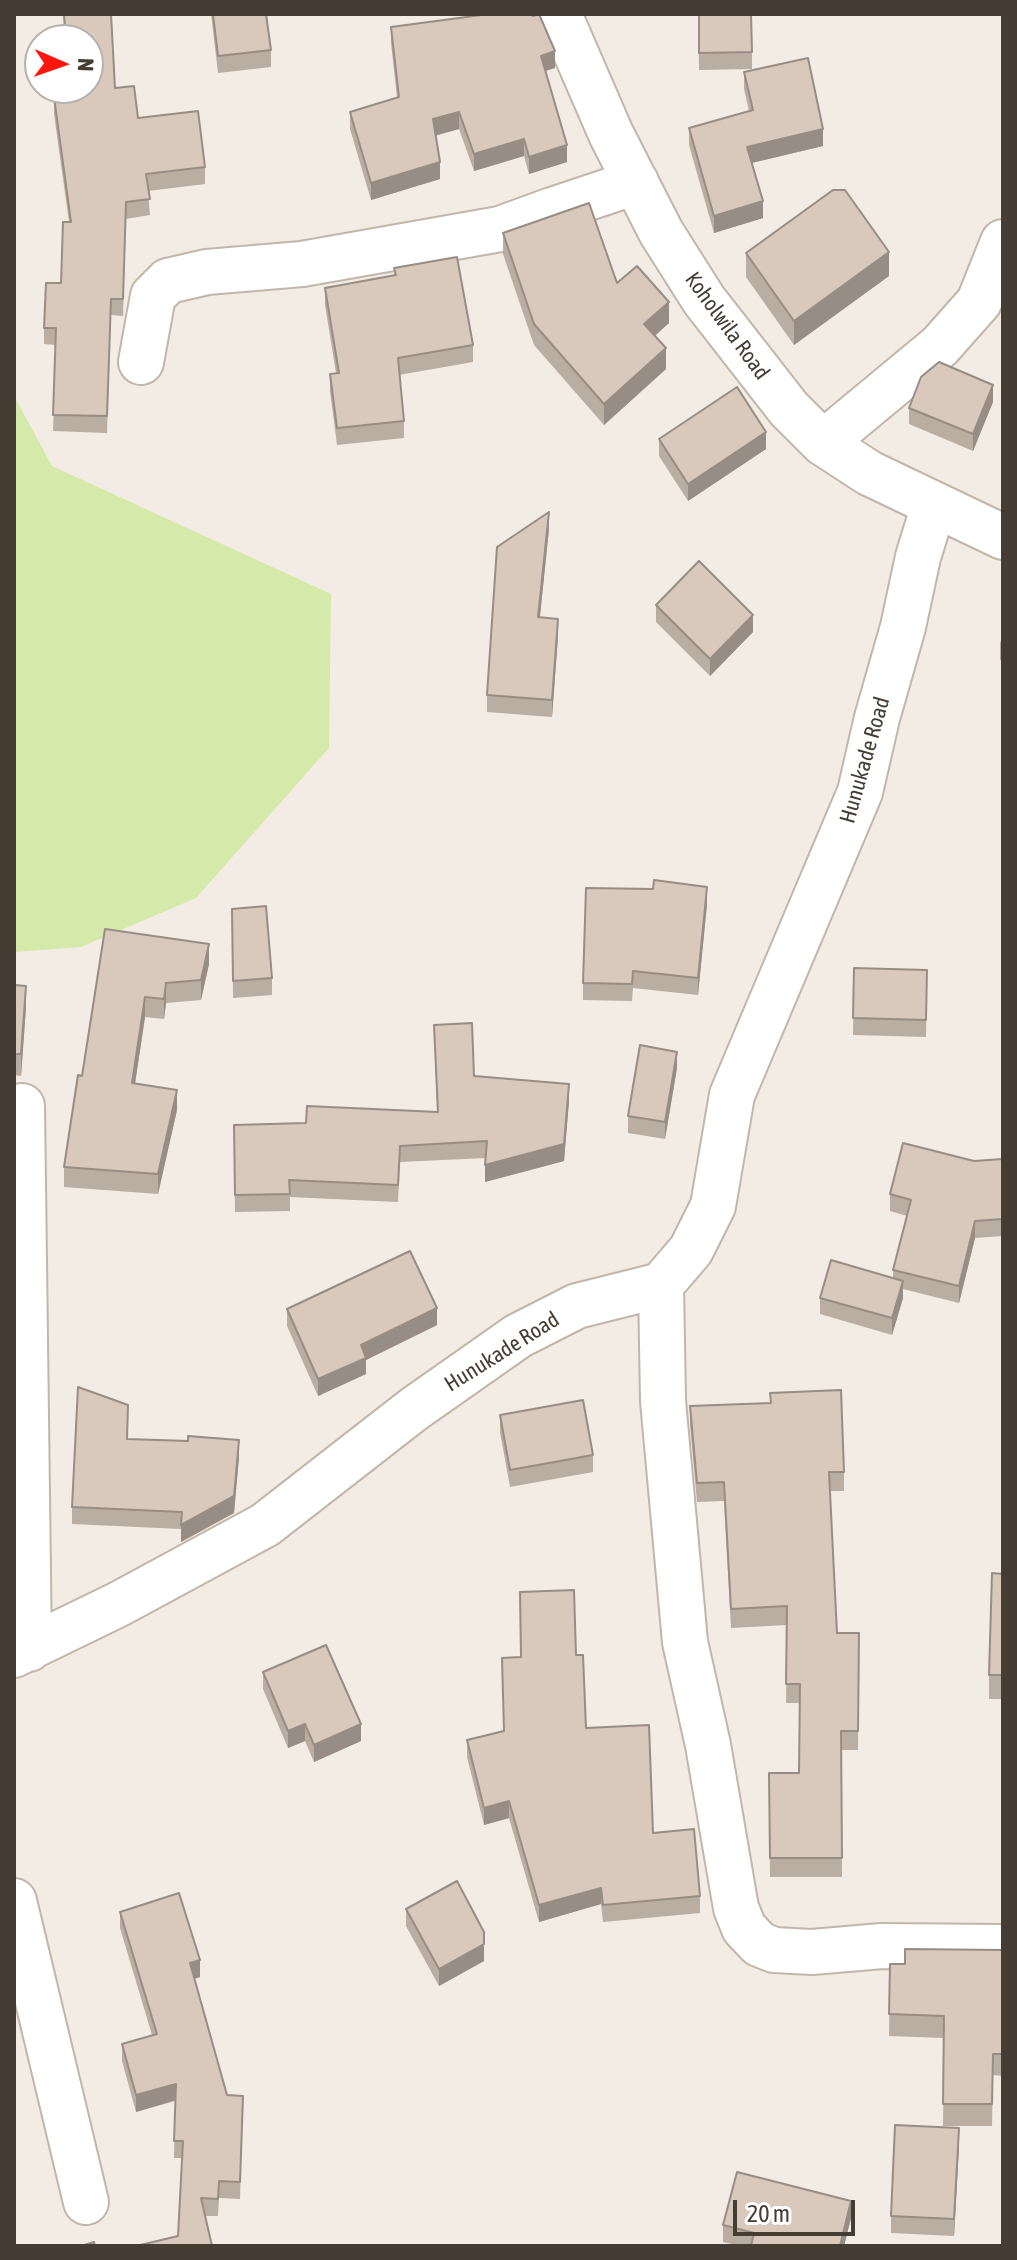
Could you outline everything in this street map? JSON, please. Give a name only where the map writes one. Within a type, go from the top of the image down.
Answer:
[{"type":"street","name":"Koholwila Road","points":[[559,14],[611,134],[661,232],[704,300],[789,409],[823,443],[869,473],[1003,537]]},
{"type":"street","points":[[141,362],[153,296],[168,281],[207,272],[302,264],[500,229],[636,182]]},
{"type":"street","points":[[823,443],[940,346],[979,302],[1003,242]]},
{"type":"street","name":"Hunukade Road","points":[[22,1652],[265,1525],[414,1409],[518,1336],[577,1306],[661,1285],[691,1250],[713,1206],[732,1095],[860,792],[918,557],[934,505]]},
{"type":"street","points":[[22,1106],[22,1652]]},
{"type":"street","points":[[661,1285],[663,1401],[685,1642],[708,1745],[736,1908],[744,1928],[759,1944],[774,1950],[812,1952],[882,1946],[1003,1947]]},
{"type":"street","points":[[14,1901],[86,2202]]},
{"type":"green space","points":[[14,396],[52,466],[331,594],[329,748],[196,898],[81,947],[15,952]]},
{"type":"building","points":[[64,14],[111,14],[115,88],[134,86],[138,118],[198,111],[205,167],[146,174],[150,199],[126,202],[123,299],[111,299],[107,416],[53,415],[56,328],[44,328],[46,283],[61,283],[63,222],[71,222],[55,104],[104,104],[104,24],[65,24]]},
{"type":"building","points":[[213,14],[266,14],[271,50],[218,56]]},
{"type":"building","points":[[489,14],[539,14],[555,51],[541,56],[567,145],[529,157],[524,139],[474,154],[459,112],[433,119],[440,162],[371,183],[350,112],[399,97],[391,27]]},
{"type":"building","points":[[699,14],[751,14],[752,52],[699,53]]},
{"type":"building","points":[[808,58],[823,129],[747,147],[763,201],[714,216],[689,128],[753,110],[744,72]]},
{"type":"building","points":[[833,190],[845,190],[889,252],[794,321],[746,253]]},
{"type":"building","points":[[589,203],[617,283],[637,266],[669,302],[644,324],[666,348],[604,404],[534,324],[503,233]]},
{"type":"building","points":[[457,257],[473,345],[398,358],[404,421],[337,428],[330,374],[339,373],[325,288],[396,275],[394,268]]},
{"type":"building","points":[[939,362],[993,385],[973,434],[909,408],[921,377]]},
{"type":"building","points":[[737,387],[766,432],[688,484],[659,439]]},
{"type":"building","points":[[549,512],[538,617],[558,619],[552,700],[487,695],[497,547]]},
{"type":"building","points":[[699,561],[753,615],[710,659],[656,605]]},
{"type":"building","points":[[654,880],[707,887],[698,978],[633,971],[632,984],[583,983],[586,888],[653,889]]},
{"type":"building","points":[[266,906],[272,978],[233,981],[232,909]]},
{"type":"building","points":[[105,929],[209,944],[201,980],[166,983],[164,999],[145,997],[132,1083],[177,1090],[158,1174],[64,1167]]},
{"type":"building","points":[[854,968],[927,970],[926,1020],[853,1018]]},
{"type":"building","points":[[14,985],[26,986],[21,1054],[14,1054]]},
{"type":"building","points":[[472,1023],[474,1076],[569,1084],[564,1144],[485,1165],[487,1141],[400,1146],[398,1185],[289,1180],[290,1194],[235,1195],[234,1125],[306,1123],[307,1106],[438,1112],[434,1025]]},
{"type":"building","points":[[640,1045],[677,1052],[665,1122],[628,1116]]},
{"type":"building","points":[[903,1143],[974,1161],[1003,1159],[1003,1219],[975,1221],[959,1286],[893,1270],[911,1200],[890,1194]]},
{"type":"building","points":[[410,1251],[437,1308],[361,1345],[366,1358],[318,1379],[287,1309]]},
{"type":"building","points":[[831,1260],[903,1281],[892,1318],[820,1298]]},
{"type":"building","points":[[78,1387],[128,1405],[127,1439],[188,1441],[188,1436],[239,1440],[234,1496],[181,1525],[182,1512],[72,1507]]},
{"type":"building","points":[[841,1390],[844,1472],[829,1472],[837,1633],[859,1633],[858,1731],[841,1731],[842,1858],[770,1858],[769,1773],[799,1773],[800,1684],[786,1684],[787,1606],[731,1609],[724,1482],[697,1483],[690,1406],[771,1403],[770,1393]]},
{"type":"building","points":[[583,1400],[593,1455],[510,1470],[500,1415]]},
{"type":"building","points":[[992,1573],[1003,1574],[1003,1675],[989,1675]]},
{"type":"building","points":[[574,1590],[576,1655],[583,1655],[586,1728],[649,1725],[653,1833],[694,1829],[700,1896],[603,1905],[601,1888],[539,1905],[509,1801],[484,1808],[467,1740],[504,1731],[502,1658],[521,1657],[520,1592]]},
{"type":"building","points":[[326,1645],[361,1724],[314,1745],[305,1724],[288,1731],[263,1672]]},
{"type":"building","points":[[457,1881],[484,1932],[484,1944],[439,1969],[406,1909]]},
{"type":"building","points":[[179,1893],[200,1960],[190,1963],[227,2095],[243,2096],[240,2182],[219,2181],[218,2199],[201,2198],[212,2246],[136,2246],[178,2236],[183,2141],[174,2141],[176,2084],[136,2095],[122,2044],[157,2034],[120,1912]]},
{"type":"building","points":[[905,1949],[1003,1950],[1003,2054],[993,2054],[992,2104],[943,2104],[944,2016],[889,2014],[890,1964],[905,1964]]},
{"type":"building","points":[[895,2125],[959,2128],[954,2219],[891,2216]]},
{"type":"building","points":[[737,2172],[851,2201],[840,2246],[751,2246],[754,2233],[723,2225]]}]
